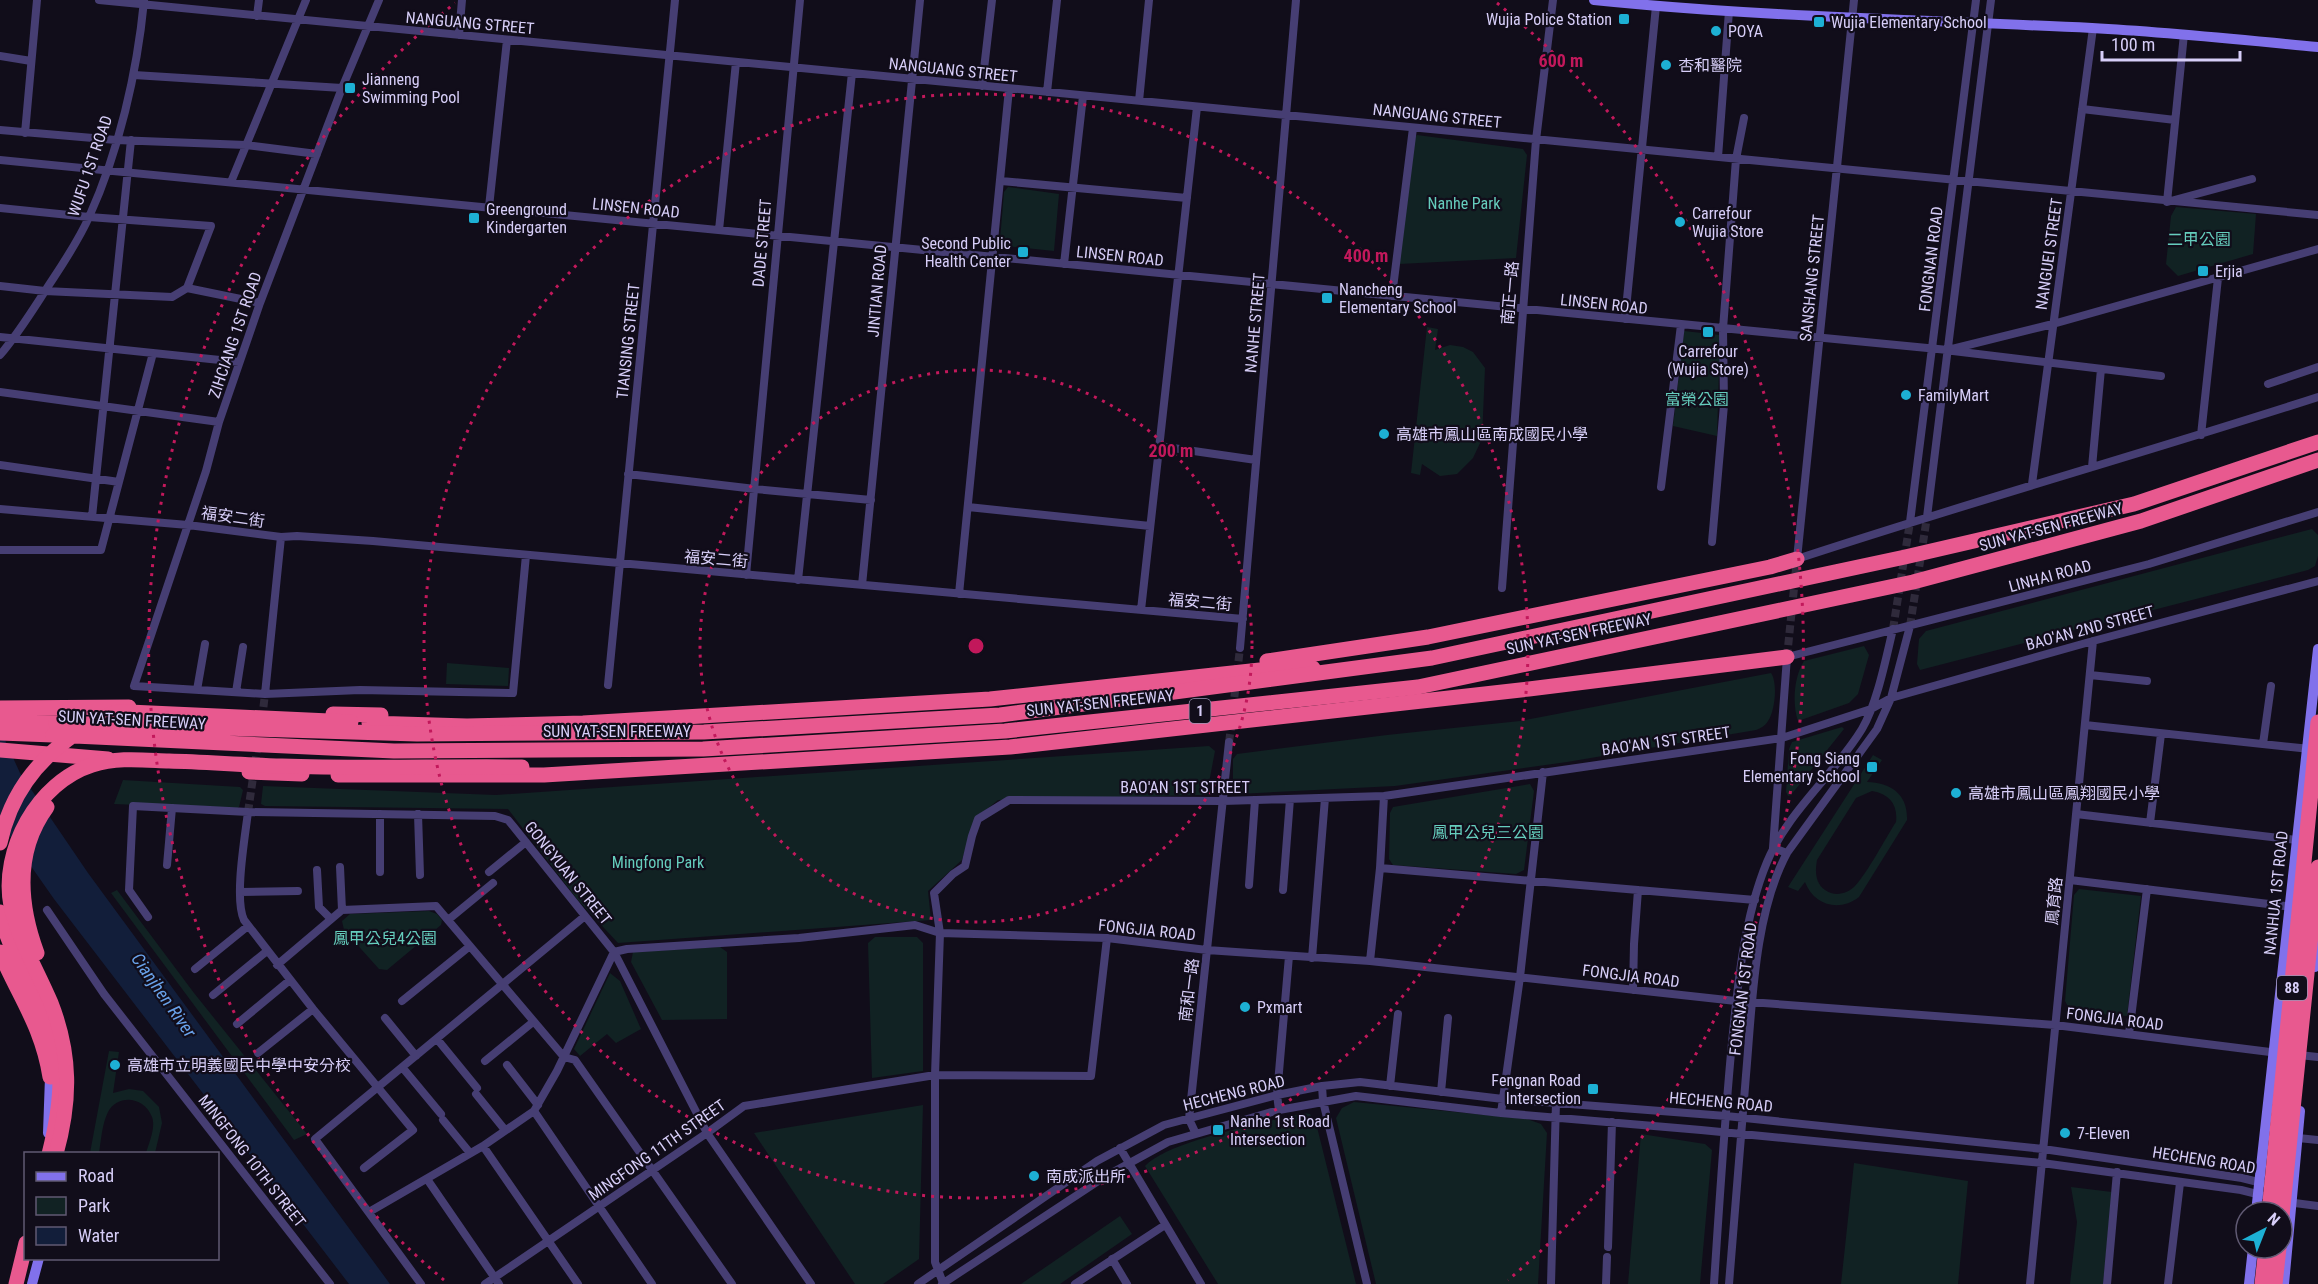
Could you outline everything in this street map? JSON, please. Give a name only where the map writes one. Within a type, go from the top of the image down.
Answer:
[{"type":"highway","name":"SUN YAT-SEN FREEWAY","points":[[0,718],[56,723],[417,734],[704,732],[1000,715],[1432,658],[1870,564],[2134,504],[2318,442]]},
{"type":"highway","name":"SUN YAT-SEN FREEWAY","points":[[0,733],[394,751],[703,749],[1005,731],[1418,687],[1913,582],[2141,521],[2318,460]]},
{"type":"highway","points":[[990,699],[1184,674],[1428,637],[1770,567],[1797,559]]},
{"type":"highway","points":[[0,750],[272,773],[401,776],[544,775],[1010,747],[1529,689],[1787,657]]},
{"type":"highway","points":[[0,808],[23,770],[55,739],[85,720],[117,712],[466,726],[583,723],[990,699],[1260,670],[1373,666]]},
{"type":"highway","points":[[1010,747],[1305,708],[1355,694]]},
{"type":"highway","points":[[0,708],[61,706],[255,714],[504,716],[624,720]]},
{"type":"highway","points":[[0,843],[15,798],[39,764],[80,730],[117,712]]},
{"type":"highway","name":"88","points":[[2271,1200],[2318,722]]},
{"type":"highway","points":[[56,1152],[68,1083],[66,1060],[50,1002],[18,934],[9,889],[12,857],[20,832],[38,805],[74,774],[89,766],[104,762],[134,759],[284,766],[522,767],[671,760],[741,764]]},
{"type":"highway","points":[[74,1094],[72,1055],[64,1016],[37,953],[23,905],[22,882],[26,854],[42,814],[62,792],[87,774],[134,759]]},
{"type":"highway","name":"88","points":[[2287,1200],[2318,867]]},
{"type":"highway","points":[[0,912],[7,936],[57,1049],[59,1091],[48,1152]]},
{"type":"highway","points":[[0,952],[36,1023],[45,1049],[50,1077]]},
{"type":"highway","points":[[16,1284],[24,1251]]},
{"type":"highway","points":[[22,1284],[29,1260]]},
{"type":"highway","points":[[2262,1284],[2265,1260]]},
{"type":"highway","points":[[2275,1284],[2278,1260]]},
{"type":"main road","points":[[1594,0],[1852,18],[2093,28],[2318,47]]},
{"type":"main road","name":"NANHUA 1ST ROAD","points":[[2257,1200],[2297,840],[2312,749],[2318,649]]},
{"type":"main road","points":[[2288,1200],[2298,1138],[2318,942]]},
{"type":"main road","points":[[48,1152],[50,1077]]},
{"type":"main road","points":[[62,1152],[74,1094]]},
{"type":"main road","points":[[27,1284],[30,1260]]},
{"type":"main road","points":[[32,1284],[38,1260]]},
{"type":"main road","points":[[2249,1284],[2252,1260]]},
{"type":"main road","points":[[2284,1284],[2285,1260]]},
{"type":"street","points":[[25,133],[36,0]]},
{"type":"street","name":"NANGUANG STREET","points":[[99,0],[144,2],[368,27],[2318,215]]},
{"type":"street","points":[[257,16],[259,0]]},
{"type":"street","points":[[231,182],[306,0]]},
{"type":"street","name":"ZIHCIANG 1ST ROAD","points":[[198,690],[134,686],[260,303],[342,88],[379,0]]},
{"type":"street","points":[[459,35],[462,0]]},
{"type":"street","name":"TIANSING STREET","points":[[608,685],[675,0]]},
{"type":"street","name":"DADE STREET","points":[[746,575],[776,236],[800,0]]},
{"type":"street","name":"JINTIAN ROAD","points":[[862,585],[920,0]]},
{"type":"street","points":[[982,86],[992,0]]},
{"type":"street","points":[[1047,92],[1057,0]]},
{"type":"street","points":[[1139,101],[1149,0]]},
{"type":"street","name":"NANHE STREET","points":[[1240,648],[1296,0]]},
{"type":"street","name":"南正一路","points":[[1502,588],[1536,140],[1553,0]]},
{"type":"street","name":"SANSHANG STREET","points":[[1797,559],[1854,0]]},
{"type":"street","name":"FONGNAN ROAD","points":[[1910,522],[1934,350],[1976,0]]},
{"type":"street","name":"FONGNAN ROAD","points":[[1928,517],[1991,0]]},
{"type":"street","name":"WUFU 1ST ROAD","points":[[0,355],[14,338],[69,255],[89,218],[116,140],[134,75],[144,2]]},
{"type":"street","points":[[1625,319],[1656,6]]},
{"type":"street","points":[[1718,157],[1729,11]]},
{"type":"street","name":"NANGUEI STREET","points":[[2032,484],[2093,28]]},
{"type":"street","points":[[2184,34],[2167,202],[2252,179]]},
{"type":"street","points":[[489,207],[507,40]]},
{"type":"street","points":[[0,56],[31,61]]},
{"type":"street","points":[[719,230],[736,62]]},
{"type":"street","points":[[798,580],[852,73]]},
{"type":"street","points":[[134,75],[342,88]]},
{"type":"street","points":[[958,594],[994,257],[1009,89]]},
{"type":"street","points":[[1064,264],[1083,96]]},
{"type":"street","points":[[1141,610],[1197,107]]},
{"type":"street","points":[[2082,109],[2175,120]]},
{"type":"street","points":[[1712,542],[1724,405],[1724,329],[1736,159],[1744,118]]},
{"type":"street","points":[[1392,296],[1413,128]]},
{"type":"street","points":[[0,130],[116,140],[246,145],[317,154]]},
{"type":"street","points":[[92,517],[131,140]]},
{"type":"street","name":"LINSEN ROAD","points":[[0,160],[1948,350]]},
{"type":"street","points":[[1001,181],[1187,198]]},
{"type":"street","points":[[0,208],[89,218],[211,226],[187,288],[172,297],[45,291],[0,286]]},
{"type":"street","points":[[1948,350],[2053,324],[2318,249]]},
{"type":"street","points":[[2201,435],[2218,278]]},
{"type":"street","points":[[187,288],[260,303]]},
{"type":"street","points":[[1661,487],[1681,325]]},
{"type":"street","points":[[0,337],[239,362]]},
{"type":"street","points":[[1948,350],[2161,376]]},
{"type":"street","points":[[0,550],[101,550],[153,353]]},
{"type":"street","points":[[2268,384],[2318,367]]},
{"type":"street","points":[[2092,467],[2100,369]]},
{"type":"street","points":[[0,392],[219,422]]},
{"type":"street","points":[[1797,559],[2032,484],[2201,435],[2318,397]]},
{"type":"street","points":[[1159,449],[1256,460]]},
{"type":"street","points":[[0,465],[119,482]]},
{"type":"street","points":[[628,474],[871,500]]},
{"type":"street","points":[[968,507],[1150,526]]},
{"type":"street","name":"福安二街","points":[[0,509],[188,525],[281,537],[340,539],[1243,619]]},
{"type":"street","name":"LINHAI ROAD","points":[[1787,657],[2149,564],[2318,512]]},
{"type":"street","points":[[265,694],[281,537]]},
{"type":"street","points":[[206,644],[198,690],[265,694],[360,690],[513,693],[526,555]]},
{"type":"street","name":"BAO'AN 2ND STREET","points":[[1871,709],[1891,698],[2318,581]]},
{"type":"street","name":"FONGNAN 1ST ROAD","points":[[1729,1284],[1752,1003],[1766,914],[1780,867],[1787,852],[1872,736],[1891,698],[1910,626]]},
{"type":"street","name":"FONGNAN 1ST ROAD","points":[[1714,1284],[1736,1001],[1755,900],[1766,862],[1773,848],[1864,726],[1871,709],[1893,629]]},
{"type":"street","name":"鳳育路","points":[[2030,1284],[2093,641]]},
{"type":"street","points":[[236,692],[243,647]]},
{"type":"street","points":[[1787,657],[1773,848],[1787,852]]},
{"type":"street","points":[[2090,675],[2147,681]]},
{"type":"street","points":[[2263,744],[2271,686]]},
{"type":"street","name":"BAO'AN 1ST STREET","points":[[942,1284],[937,1272],[934,1191],[940,933],[934,893],[953,874],[965,866],[978,819],[1009,800],[1222,801],[1384,796],[1782,738],[1871,709]]},
{"type":"street","points":[[2085,725],[2312,749]]},
{"type":"street","points":[[2150,823],[2161,734]]},
{"type":"street","name":"南和一路","points":[[1189,1119],[1229,742]]},
{"type":"street","points":[[1501,1113],[1532,881],[1543,772]]},
{"type":"street","points":[[1370,961],[1380,868],[1384,796]]},
{"type":"street","points":[[1312,958],[1325,798]]},
{"type":"street","points":[[1283,890],[1290,799]]},
{"type":"street","points":[[1249,885],[1255,800]]},
{"type":"street","name":"GONGYUAN STREET","points":[[148,916],[129,890],[133,806],[248,812],[501,817],[508,820],[614,952],[707,1133],[808,1283]]},
{"type":"street","points":[[167,865],[172,808]]},
{"type":"street","points":[[248,812],[240,892],[241,914],[277,964],[412,1130],[364,1168]]},
{"type":"street","points":[[380,814],[380,872]]},
{"type":"street","points":[[418,814],[420,875]]},
{"type":"street","points":[[2076,814],[2297,840]]},
{"type":"street","points":[[489,872],[526,842]]},
{"type":"street","points":[[340,867],[342,910]]},
{"type":"street","points":[[1380,868],[1755,900]]},
{"type":"street","points":[[317,870],[319,907],[331,919]]},
{"type":"street","points":[[2070,880],[2318,909]]},
{"type":"street","points":[[448,920],[493,883]]},
{"type":"street","points":[[2128,1034],[2146,889]]},
{"type":"street","points":[[1633,990],[1638,890]]},
{"type":"street","points":[[240,892],[298,891]]},
{"type":"street","points":[[277,964],[342,910],[436,906],[564,1057],[575,1060],[732,1284]]},
{"type":"street","name":"MINGFONG 10TH STREET","points":[[47,910],[104,994],[330,1284]]},
{"type":"street","points":[[421,1284],[315,1139],[585,916]]},
{"type":"street","points":[[369,1212],[483,1146],[536,1108],[564,1057],[614,952],[627,949],[800,938],[915,925],[940,933]]},
{"type":"street","points":[[195,969],[248,926]]},
{"type":"street","name":"FONGJIA ROAD","points":[[940,933],[1107,938],[1208,950],[1370,961],[1752,1003],[2055,1026],[2318,1057]]},
{"type":"street","name":"MINGFONG 11TH STREET","points":[[485,1284],[497,1281],[744,1106],[935,1075],[1091,1076],[1107,938]]},
{"type":"street","points":[[402,1001],[470,946]]},
{"type":"street","points":[[213,995],[267,951]]},
{"type":"street","points":[[1279,1110],[1276,1095],[1289,956]]},
{"type":"street","points":[[237,1024],[290,980]]},
{"type":"street","points":[[258,1053],[313,1009]]},
{"type":"street","points":[[1390,1086],[1398,1014]]},
{"type":"street","points":[[385,1018],[416,1056]]},
{"type":"street","points":[[1441,1092],[1448,1018]]},
{"type":"street","points":[[485,1061],[533,1022]]},
{"type":"street","points":[[437,1039],[505,1130]]},
{"type":"street","points":[[507,1065],[652,1284]]},
{"type":"street","points":[[402,1067],[470,1153]]},
{"type":"street","name":"HECHENG ROAD","points":[[918,1284],[1097,1161],[1164,1125],[1276,1095],[1322,1086],[1360,1082],[1503,1099],[1726,1116],[2043,1149],[2242,1178],[2278,1189],[2282,1200]]},
{"type":"street","points":[[1322,1086],[1323,1101],[1367,1284]]},
{"type":"street","name":"HECHENG ROAD","points":[[942,1284],[1127,1164],[1168,1142],[1196,1132],[1279,1110],[1356,1096],[1501,1113],[2042,1163],[2241,1190],[2257,1194],[2268,1200]]},
{"type":"street","points":[[1551,1284],[1556,1102]]},
{"type":"street","points":[[1189,1119],[1196,1132]]},
{"type":"street","points":[[1608,1247],[1612,1122]]},
{"type":"street","points":[[2298,1138],[2318,1140]]},
{"type":"street","points":[[483,1146],[578,1284]]},
{"type":"street","points":[[1120,1148],[1127,1164],[1201,1284]]},
{"type":"street","points":[[2107,1284],[2117,1172]]},
{"type":"street","points":[[427,1179],[497,1281]]},
{"type":"street","points":[[2168,1284],[2180,1183]]},
{"type":"street","points":[[2294,1209],[2318,1206]]},
{"type":"street","points":[[1075,1284],[1165,1225]]},
{"type":"street","points":[[1606,1284],[1607,1257]]},
{"type":"street","points":[[1112,1259],[1127,1284]]},
{"type":"green space","name":"Nanhe Park","points":[[1417,135],[1523,149],[1527,155],[1516,258],[1399,264],[1413,139]]},
{"type":"green space","points":[[1008,187],[1059,194],[1054,251],[1005,246],[1000,240],[1004,192]]},
{"type":"green space","name":"二甲公園","points":[[2176,207],[2256,214],[2253,254],[2178,276],[2166,264],[2171,216]]},
{"type":"green space","points":[[1427,327],[1438,329],[1435,350],[1450,345],[1463,347],[1473,352],[1485,368],[1482,439],[1473,458],[1457,474],[1440,476],[1422,464],[1420,475],[1411,473]]},
{"type":"green space","name":"富榮公園","points":[[1684,331],[1720,335],[1717,436],[1673,426]]},
{"type":"green space","points":[[2312,529],[2318,535],[2318,556],[2315,566],[2308,570],[1920,670],[1917,664],[1919,639],[1926,631]]},
{"type":"green space","points":[[1864,646],[1869,655],[1858,694],[1849,703],[1798,721],[1795,690],[1798,674],[1804,661]]},
{"type":"green space","points":[[447,663],[509,668],[508,686],[446,684]]},
{"type":"green space","points":[[1771,673],[1775,690],[1772,711],[1766,724],[1756,730],[1567,762],[1395,786],[1238,794],[1233,789],[1233,759],[1237,754],[1520,721]]},
{"type":"green space","points":[[1842,727],[1844,729],[1788,796],[1786,792],[1789,749],[1792,742]]},
{"type":"green space","name":"Mingfong Park","points":[[1209,746],[1215,751],[1208,788],[1202,795],[998,800],[975,819],[962,860],[928,891],[931,920],[618,943],[577,899],[508,809],[265,806],[261,804],[263,786],[496,795]]},
{"type":"green space","points":[[1873,755],[1882,760],[1867,782],[1884,785],[1896,792],[1905,803],[1907,820],[1859,897],[1844,904],[1828,904],[1815,897],[1805,882],[1798,891],[1788,887]],"holes":[[[1872,791],[1892,801],[1896,810],[1896,822],[1855,886],[1841,894],[1829,892],[1818,880],[1817,860],[1856,798]]]},
{"type":"green space","points":[[123,780],[240,787],[243,790],[239,807],[236,809],[114,804]]},
{"type":"green space","name":"鳳甲公兒三公園","points":[[1530,784],[1534,791],[1524,870],[1516,874],[1393,865],[1389,859],[1390,813],[1393,807]]},
{"type":"green space","points":[[2079,889],[2141,896],[2127,1016],[2071,1012],[2065,1001],[2074,895]]},
{"type":"green space","points":[[117,890],[194,993],[307,1134],[294,1140],[111,893]]},
{"type":"green space","name":"鳳甲公兒4公園","points":[[429,911],[437,914],[442,920],[441,925],[387,970],[379,969],[344,930],[342,921],[350,914]]},
{"type":"green space","points":[[875,937],[917,937],[923,943],[923,1071],[872,1078],[868,943]]},
{"type":"green space","points":[[720,947],[727,952],[727,1019],[662,1020],[631,962],[633,952]]},
{"type":"green space","points":[[610,973],[620,981],[641,1029],[616,1043],[607,1034],[580,1056],[574,1049]]},
{"type":"green space","points":[[109,1051],[119,1052],[113,1093],[129,1089],[143,1091],[159,1107],[162,1123],[155,1152],[146,1152],[153,1130],[149,1110],[138,1102],[124,1100],[112,1106],[108,1112],[99,1152],[90,1152]]},
{"type":"green space","points":[[1354,1102],[1527,1119],[1541,1124],[1547,1133],[1538,1284],[1376,1284],[1336,1118],[1342,1108]]},
{"type":"green space","points":[[923,1105],[919,1259],[883,1284],[855,1284],[754,1133]]},
{"type":"green space","points":[[1303,1113],[1310,1114],[1316,1123],[1356,1284],[1218,1284],[1145,1166],[1174,1148],[1196,1140]]},
{"type":"green space","points":[[1641,1134],[1705,1144],[1712,1150],[1700,1284],[1628,1284]]},
{"type":"green space","points":[[1854,1163],[1968,1181],[1958,1284],[1841,1284]]},
{"type":"green space","points":[[2071,1187],[2112,1192],[2103,1284],[2070,1284],[2077,1222]]},
{"type":"green space","points":[[1120,1216],[1132,1234],[1060,1284],[1021,1284]]},
{"type":"water","name":"Cianjhen River","points":[[0,729],[20,773],[88,873],[390,1284],[349,1284],[54,899],[0,822]]},
{"type":"tunnel","points":[[1910,626],[1927,517]]},
{"type":"tunnel","points":[[1893,629],[1910,522]]},
{"type":"tunnel","points":[[1787,657],[1797,559]]},
{"type":"tunnel","points":[[1233,709],[1240,648]]},
{"type":"tunnel","points":[[262,719],[265,694]]},
{"type":"tunnel","points":[[1229,742],[1232,721]]},
{"type":"tunnel","points":[[248,812],[258,743]]},
{"type":"place","name":"Wujia Police Station","points":[[1624,19]]},
{"type":"place","name":"Wujia Elementary School","points":[[1819,22]]},
{"type":"place","name":"POYA","points":[[1716,31]]},
{"type":"place","name":"杏和醫院","points":[[1666,65]]},
{"type":"place","name":"Jianneng Swimming Pool","points":[[350,88]]},
{"type":"place","name":"Greenground Kindergarten","points":[[474,218]]},
{"type":"place","name":"Carrefour Wujia Store","points":[[1680,222]]},
{"type":"place","name":"Second Public Health Center","points":[[1023,252]]},
{"type":"place","name":"Erjia","points":[[2203,271]]},
{"type":"place","name":"Nancheng Elementary School","points":[[1327,298]]},
{"type":"place","name":"Carrefour (Wujia Store)","points":[[1708,332]]},
{"type":"place","name":"FamilyMart","points":[[1906,395]]},
{"type":"place","name":"高雄市鳳山區南成國民小學","points":[[1384,434]]},
{"type":"place","name":"Fong Siang Elementary School","points":[[1872,767]]},
{"type":"place","name":"高雄市鳳山區鳳翔國民小學","points":[[1956,793]]},
{"type":"place","name":"Pxmart","points":[[1245,1007]]},
{"type":"place","name":"高雄市立明義國民中學中安分校","points":[[115,1065]]},
{"type":"place","name":"Fengnan Road Intersection","points":[[1593,1089]]},
{"type":"place","name":"Nanhe 1st Road Intersection","points":[[1218,1130]]},
{"type":"place","name":"7-Eleven","points":[[2065,1133]]},
{"type":"place","name":"南成派出所","points":[[1034,1176]]}]
